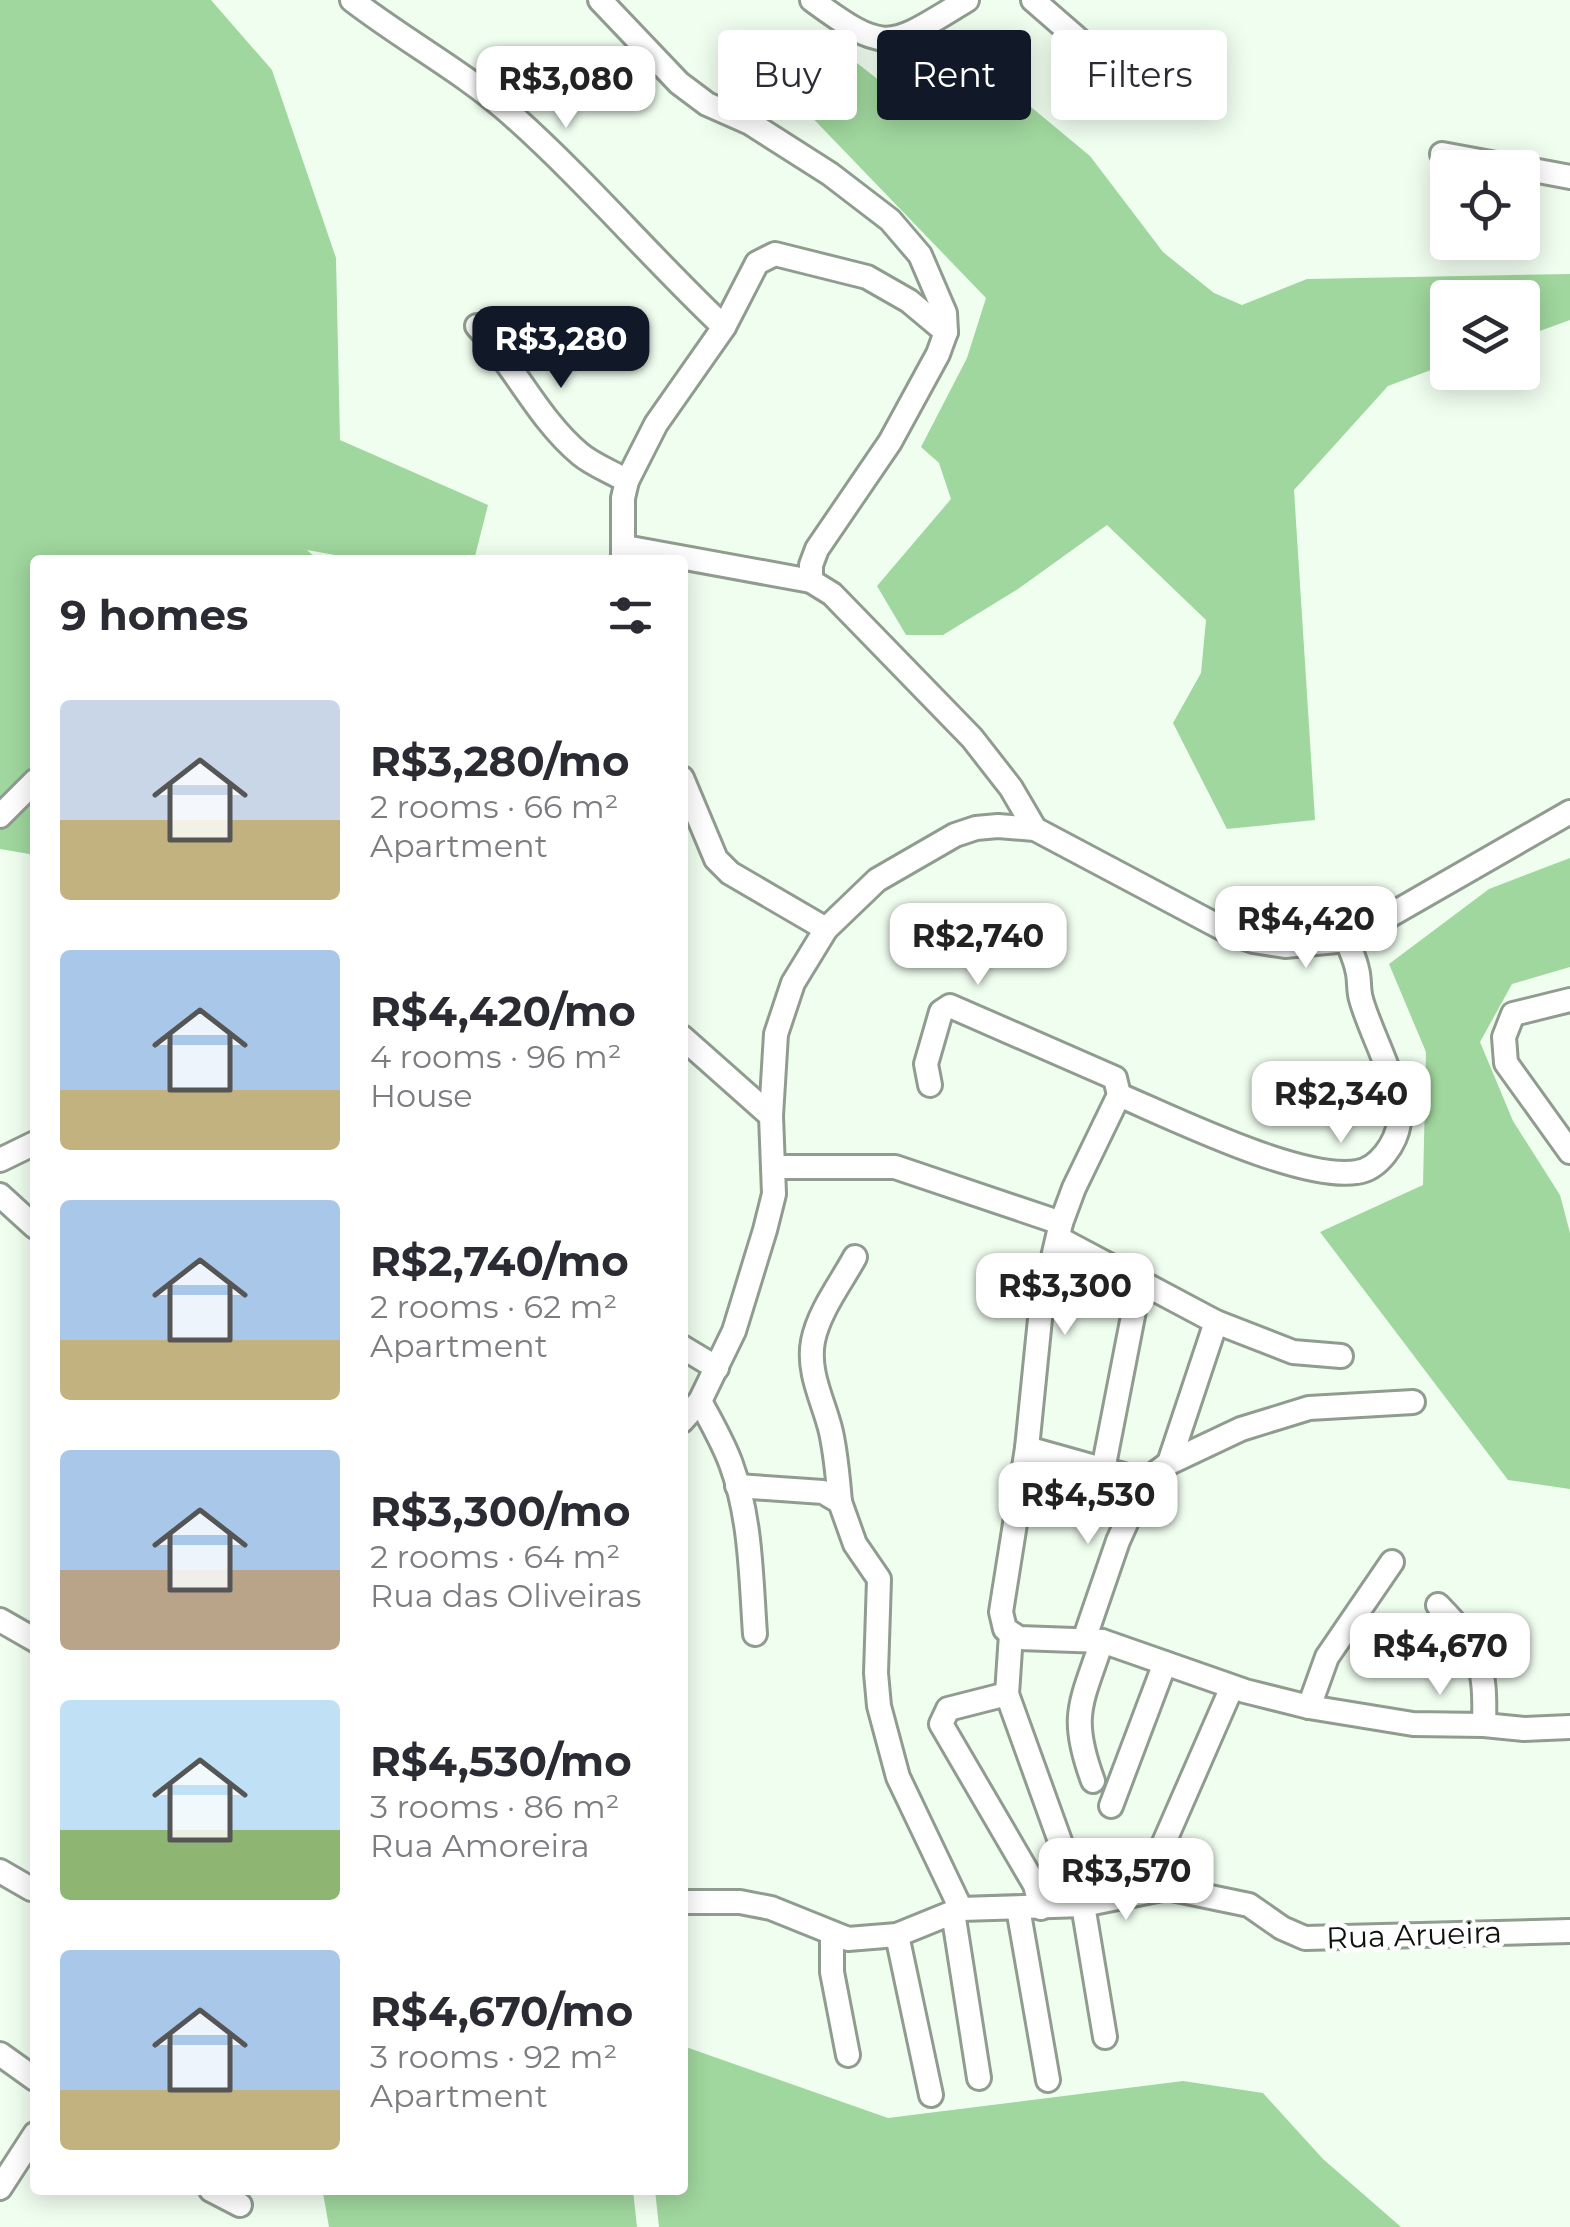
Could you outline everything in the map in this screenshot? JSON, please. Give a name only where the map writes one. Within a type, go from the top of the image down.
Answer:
[{"type":"street","points":[[352,0],[456,70],[514,116],[724,327]]},
{"type":"street","points":[[600,0],[679,83],[708,104],[750,123],[830,174],[890,220],[920,255],[945,313],[946,332],[938,354],[890,442],[817,549],[810,581]]},
{"type":"street","points":[[812,0],[867,37],[884,42],[906,35],[967,0]]},
{"type":"street","points":[[1033,0],[1068,30]]},
{"type":"street","points":[[1540,172],[1570,177]]},
{"type":"street","points":[[624,553],[622,515],[627,481],[656,424],[724,327],[757,262],[775,254],[866,277],[909,301],[946,332]]},
{"type":"street","points":[[477,326],[580,454],[627,481]]},
{"type":"street","points":[[688,563],[810,581],[832,594],[972,738],[1035,829]]},
{"type":"street","points":[[0,816],[30,786]]},
{"type":"street","points":[[688,792],[716,859],[730,873],[826,929]]},
{"type":"street","points":[[688,1414],[700,1401],[734,1330],[766,1230],[774,1194],[771,1116],[776,1034],[794,983],[826,929],[878,880],[955,835],[998,826],[1035,829],[1253,941],[1284,946],[1347,940],[1570,812]]},
{"type":"street","points":[[1119,1095],[1242,1147],[1304,1166],[1360,1172],[1379,1161],[1392,1144],[1399,1123],[1398,1100],[1374,1040],[1360,994],[1358,969],[1347,940]]},
{"type":"street","points":[[1570,1000],[1513,1014],[1504,1037],[1506,1063],[1570,1152]]},
{"type":"street","points":[[930,1085],[926,1064],[941,1012],[950,1006],[1115,1078],[1119,1095],[1101,1128],[1059,1231],[1041,1310],[1027,1448],[1000,1620],[1010,1634],[1007,1694],[1083,1905],[1106,2037]]},
{"type":"street","points":[[688,1042],[771,1116]]},
{"type":"street","points":[[0,1160],[30,1145]]},
{"type":"street","points":[[774,1167],[894,1167],[1059,1231],[1216,1322],[1294,1352],[1340,1356]]},
{"type":"street","points":[[0,1196],[30,1223]]},
{"type":"street","points":[[855,1257],[822,1316],[813,1341],[813,1366],[830,1430],[840,1502],[855,1544],[879,1579],[879,1706],[898,1778],[957,1911],[979,2078]]},
{"type":"street","points":[[1103,1470],[1140,1280]]},
{"type":"street","points":[[1169,1463],[1216,1322]]},
{"type":"street","points":[[688,1351],[717,1368]]},
{"type":"street","points":[[700,1401],[719,1436],[738,1486],[749,1550],[756,1634]]},
{"type":"street","points":[[1092,1782],[1077,1731],[1079,1710],[1118,1541],[1145,1481],[1169,1463],[1241,1429],[1309,1408],[1413,1402]]},
{"type":"street","points":[[1027,1448],[1145,1481]]},
{"type":"street","points":[[738,1486],[823,1492],[840,1502]]},
{"type":"street","points":[[1309,1707],[1327,1657],[1392,1562]]},
{"type":"street","points":[[1438,1605],[1465,1632],[1479,1659],[1486,1682],[1484,1725]]},
{"type":"street","points":[[0,1620],[30,1637]]},
{"type":"street","points":[[1010,1634],[1065,1642],[1093,1641],[1232,1687],[1309,1707],[1413,1724],[1524,1730],[1570,1727]]},
{"type":"street","points":[[1111,1806],[1166,1663]]},
{"type":"street","points":[[1168,1888],[1158,1876],[1159,1854],[1232,1687]]},
{"type":"street","points":[[1007,1694],[948,1708],[941,1724],[1035,1885],[1030,1908],[1048,2080]]},
{"type":"street","points":[[0,1871],[30,1888]]},
{"type":"street","name":"Rua Arueira","points":[[688,1902],[740,1902],[771,1908],[848,1939],[898,1935],[957,1911],[1083,1905],[1168,1888],[1249,1905],[1282,1928],[1305,1938],[1570,1930]]},
{"type":"street","points":[[832,1935],[831,1964],[848,2054]]},
{"type":"street","points":[[898,1935],[931,2095]]},
{"type":"street","points":[[0,2054],[30,2075]]},
{"type":"street","points":[[0,2188],[30,2142]]},
{"type":"green space","points":[[0,0],[211,0],[272,70],[336,258],[340,440],[488,505],[475,555],[335,555],[307,550],[312,555],[30,555],[30,854],[0,849]]},
{"type":"green space","points":[[857,63],[877,79],[877,120],[1031,120],[1031,107],[1090,156],[1163,252],[1214,293],[1242,305],[1307,279],[1570,274],[1570,320],[1540,331],[1540,280],[1430,280],[1430,370],[1388,386],[1294,490],[1315,820],[1227,829],[1173,723],[1201,673],[1206,620],[1107,525],[1018,589],[943,635],[906,635],[877,586],[951,499],[939,463],[921,447],[967,358],[986,298],[814,120],[857,120]]},
{"type":"green space","points":[[1570,858],[1570,967],[1512,984],[1480,1042],[1513,1121],[1560,1195],[1570,1233],[1570,1489],[1508,1480],[1320,1232],[1423,1185],[1426,1052],[1389,964],[1489,889]]},
{"type":"green space","points":[[688,2048],[888,2118],[1183,2081],[1263,2093],[1323,2159],[1401,2227],[659,2227],[656,2195],[688,2195]]},
{"type":"green space","points":[[323,2195],[634,2195],[637,2227],[329,2227]]}]
